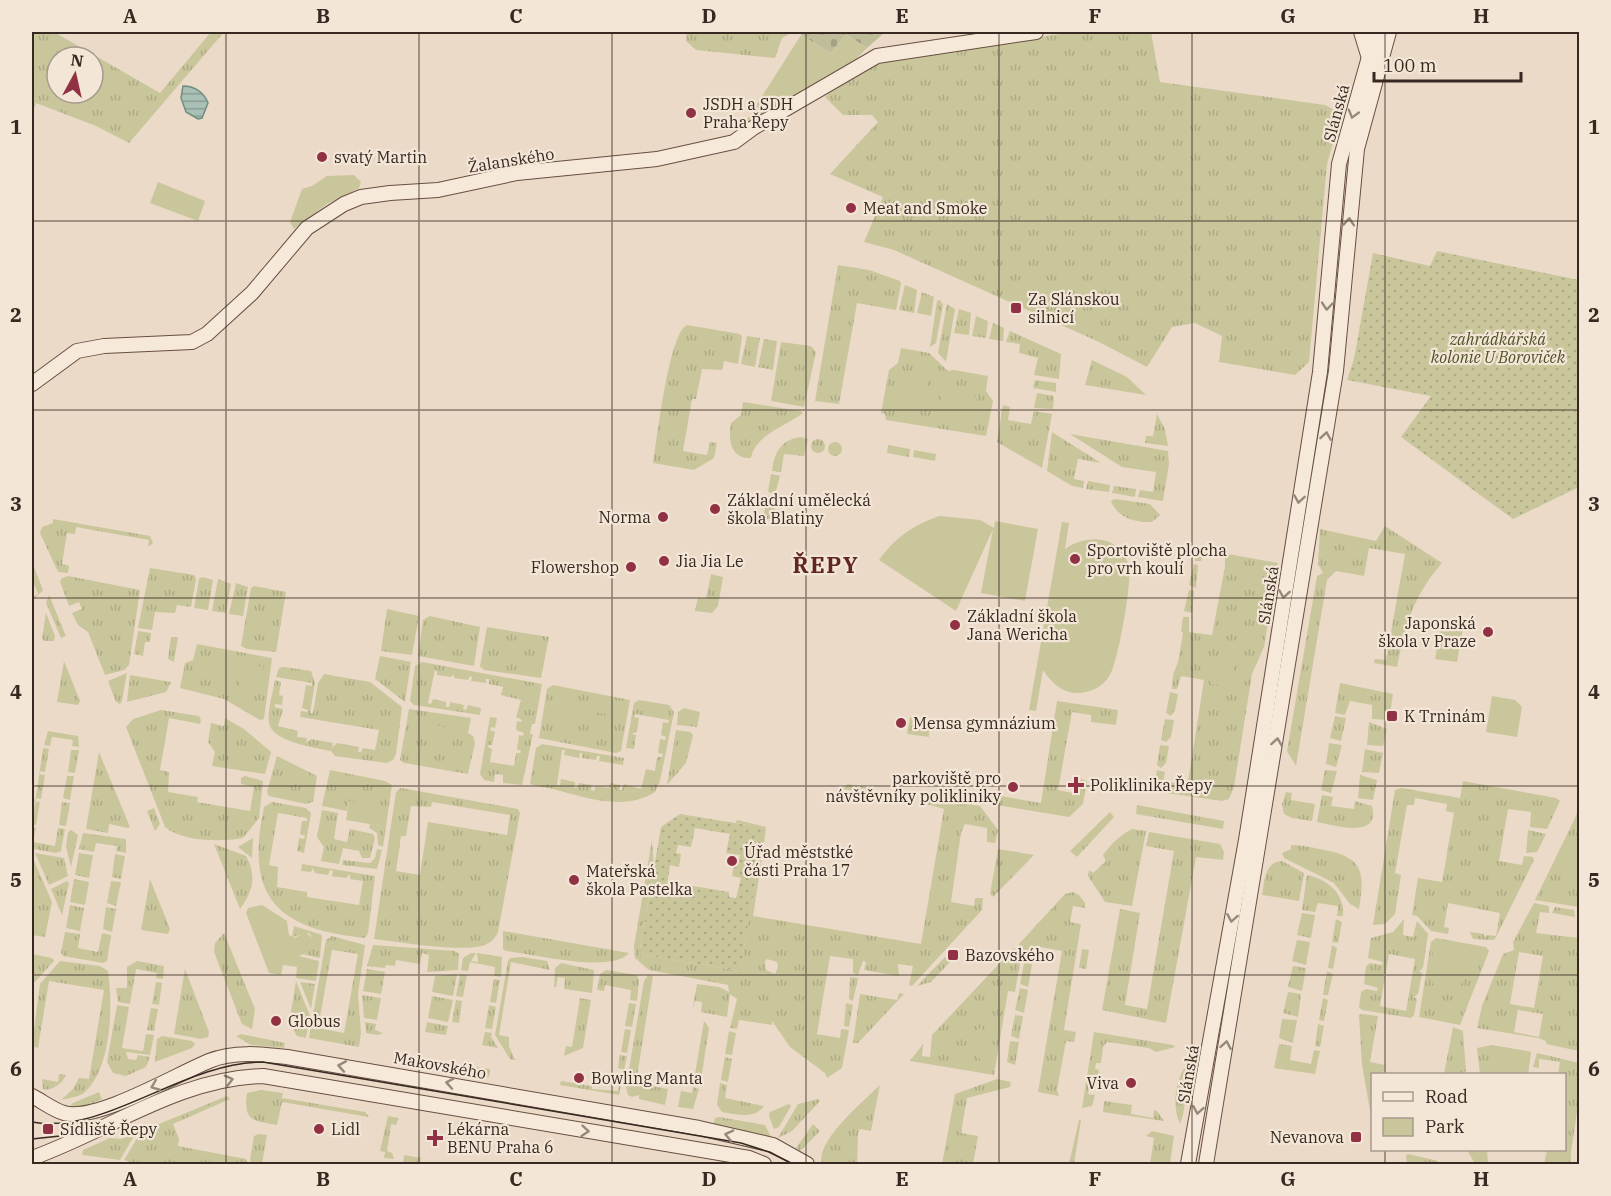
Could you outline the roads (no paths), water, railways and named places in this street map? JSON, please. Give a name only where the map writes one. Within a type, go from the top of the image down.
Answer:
[{"type":"street","name":"Žalanského","points":[[32,384],[77,351],[104,346],[192,342],[207,334],[252,293],[287,248],[307,228],[344,204],[361,198],[390,192],[438,190],[517,173],[657,159],[734,142],[753,128],[877,56],[1036,32]]},
{"type":"street","points":[[1361,32],[1369,57]]},
{"type":"street","name":"Slánská","points":[[1188,1164],[1246,840],[1320,372],[1339,164],[1376,32]]},
{"type":"street","name":"Slánská","points":[[1206,1164],[1263,833],[1336,371],[1357,149],[1389,32]]},
{"type":"street","name":"Makovského","points":[[32,1096],[69,1114],[89,1112],[189,1072],[209,1061],[255,1054],[411,1076],[699,1128],[773,1144],[807,1164]]},
{"type":"street","points":[[32,1158],[63,1147],[114,1120],[193,1088],[238,1077],[263,1076],[554,1127],[647,1139],[742,1156],[764,1164]]},
{"type":"tram line","points":[[32,1122],[60,1123],[88,1118],[117,1109],[203,1073],[233,1065],[263,1062],[741,1143],[769,1152],[793,1164]]},
{"type":"tram line","points":[[32,1139],[60,1136],[95,1123]]},
{"type":"place","name":"JSDH a SDH Praha Řepy","points":[[691,113]]},
{"type":"place","name":"svatý Martin","points":[[322,157]]},
{"type":"place","name":"Meat and Smoke","points":[[851,208]]},
{"type":"place","name":"Za Slánskou silnicí","points":[[1016,308]]},
{"type":"place","name":"Základní umělecká škola Blatiny","points":[[715,509]]},
{"type":"place","name":"Norma","points":[[663,517]]},
{"type":"place","name":"Sportoviště plocha pro vrh koulí","points":[[1075,559]]},
{"type":"place","name":"Jia Jia Le","points":[[664,561]]},
{"type":"place","name":"Flowershop","points":[[631,567]]},
{"type":"place","name":"Základní škola Jana Wericha","points":[[955,625]]},
{"type":"place","name":"Japonská škola v Praze","points":[[1488,632]]},
{"type":"place","name":"K Trninám","points":[[1392,716]]},
{"type":"place","name":"Mensa gymnázium","points":[[901,723]]},
{"type":"place","name":"Poliklinika Řepy","points":[[1076,785]]},
{"type":"place","name":"parkoviště pro návštěvníky polikliniky","points":[[1013,787]]},
{"type":"place","name":"Úřad měststké části Praha 17","points":[[732,861]]},
{"type":"place","name":"Mateřská škola Pastelka","points":[[574,880]]},
{"type":"place","name":"Bazovského","points":[[953,955]]},
{"type":"place","name":"Globus","points":[[276,1021]]},
{"type":"place","name":"Bowling Manta","points":[[579,1078]]},
{"type":"place","name":"Viva","points":[[1131,1083]]},
{"type":"place","name":"Sídliště Řepy","points":[[48,1129]]},
{"type":"place","name":"Lidl","points":[[319,1129]]},
{"type":"place","name":"Nevanova","points":[[1356,1137]]},
{"type":"place","name":"Lékárna BENU Praha 6","points":[[435,1138]]},
{"type":"district","name":"ŘEPY","points":[[826,565]]},
{"type":"park label","name":"zahrádkářská kolonie U Boroviček","points":[[1498,348]]}]
